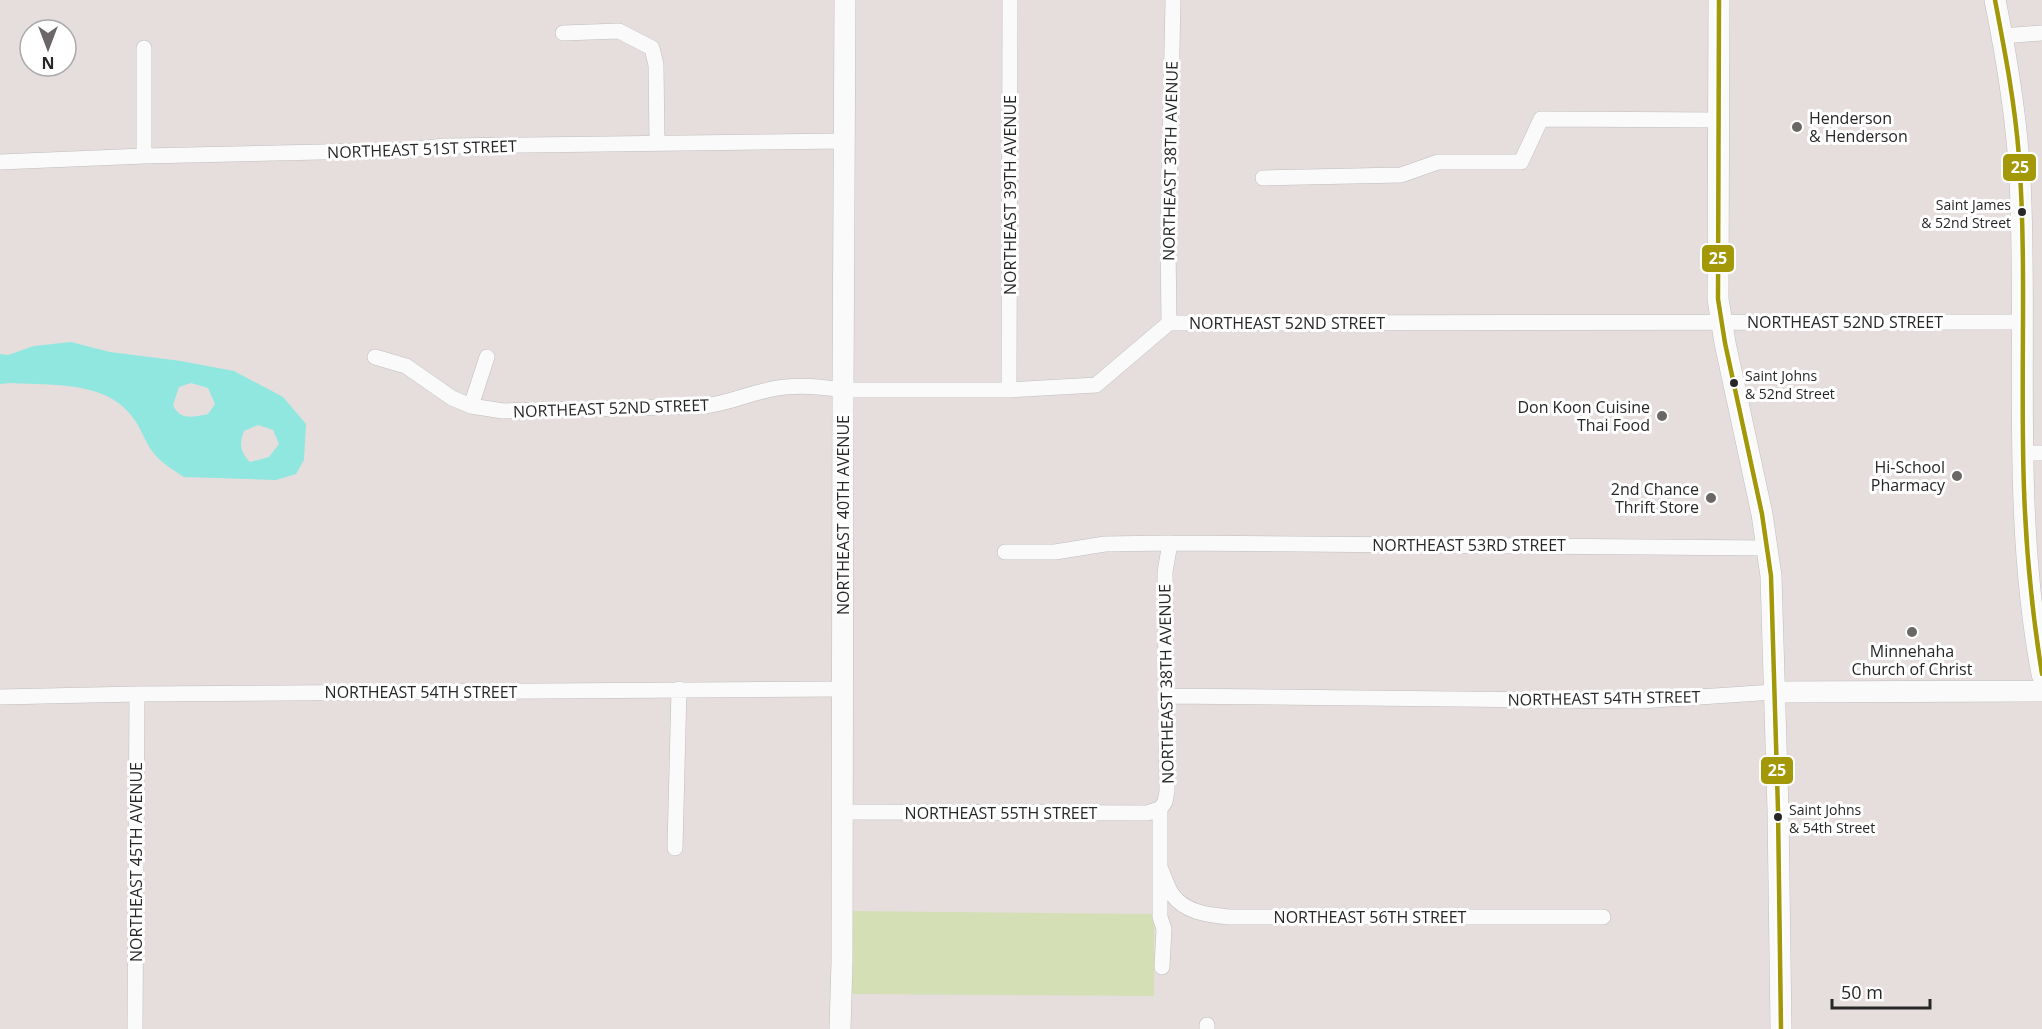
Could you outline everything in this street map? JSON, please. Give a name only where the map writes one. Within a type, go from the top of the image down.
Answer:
[{"type":"main road","name":"NORTHEAST 40TH AVENUE","points":[[840,1029],[845,0]]},
{"type":"main road","points":[[1719,0],[1718,299],[1720,322],[1768,548],[1772,603],[1778,801],[1781,1029]]},
{"type":"main road","points":[[1995,0],[2013,100],[2020,178],[2022,322],[2032,453],[2028,585],[2042,674]]},
{"type":"main road","name":"NORTHEAST 54TH STREET","points":[[1774,692],[2042,691]]},
{"type":"street","name":"NORTHEAST 39TH AVENUE","points":[[1009,390],[1011,0]]},
{"type":"street","name":"NORTHEAST 38TH AVENUE","points":[[1169,323],[1168,243],[1173,0]]},
{"type":"street","points":[[563,33],[619,31],[652,48],[656,65],[657,143]]},
{"type":"street","points":[[2002,36],[2042,33]]},
{"type":"street","points":[[144,48],[144,156]]},
{"type":"street","points":[[1263,178],[1401,175],[1437,162],[1521,162],[1540,119],[1719,120]]},
{"type":"street","name":"NORTHEAST 51ST STREET","points":[[0,162],[410,150],[444,146],[844,141]]},
{"type":"street","name":"NORTHEAST 52ND STREET","points":[[375,357],[406,366],[452,398],[471,406],[503,411],[704,406],[784,387],[816,386],[843,390],[1009,390],[1096,385],[1169,323],[2022,322]]},
{"type":"street","points":[[471,406],[487,357]]},
{"type":"street","name":"NORTHEAST 38TH AVENUE","points":[[1162,967],[1164,929],[1161,917],[1160,809],[1166,802],[1167,791],[1165,572],[1170,543]]},
{"type":"street","name":"NORTHEAST 53RD STREET","points":[[1005,552],[1056,552],[1105,544],[1170,543],[1768,548]]},
{"type":"street","points":[[675,848],[679,689]]},
{"type":"street","name":"NORTHEAST 54TH STREET","points":[[0,697],[842,689]]},
{"type":"street","name":"NORTHEAST 54TH STREET","points":[[1167,696],[1640,701],[1774,692]]},
{"type":"street","name":"NORTHEAST 45TH AVENUE","points":[[135,1029],[137,694]]},
{"type":"street","name":"NORTHEAST 55TH STREET","points":[[842,812],[1147,813],[1160,809]]},
{"type":"street","name":"NORTHEAST 56TH STREET","points":[[1160,867],[1172,895],[1187,908],[1204,914],[1229,917],[1604,917]]},
{"type":"green space","points":[[852,911],[1154,914],[1154,996],[852,994]]},
{"type":"water","points":[[71,342],[110,352],[181,361],[234,371],[283,397],[306,424],[304,460],[296,474],[276,480],[184,477],[155,455],[134,419],[123,406],[109,397],[94,391],[61,385],[0,384],[0,354],[8,355],[34,346]],"holes":[[[191,383],[208,388],[215,404],[208,414],[183,416],[173,405],[179,387]],[[258,425],[273,430],[279,444],[269,457],[250,462],[242,451],[241,440],[244,431]]]},
{"type":"transit line","name":"25","points":[[1719,0],[1718,299],[1725,343],[1762,514],[1771,576],[1778,810],[1781,1029]]},
{"type":"transit line","name":"25","points":[[1995,0],[2012,98],[2019,157],[2023,240],[2025,512],[2030,582],[2042,674]]},
{"type":"place","name":"Henderson & Henderson","points":[[1797,127]]},
{"type":"place","name":"Saint James & 52nd Street","points":[[2022,212]]},
{"type":"place","name":"Saint Johns & 52nd Street","points":[[1734,383]]},
{"type":"place","name":"Don Koon Cuisine Thai Food","points":[[1662,416]]},
{"type":"place","name":"Hi-School Pharmacy","points":[[1957,476]]},
{"type":"place","name":"2nd Chance Thrift Store","points":[[1711,498]]},
{"type":"place","name":"Minnehaha Church of Christ","points":[[1912,632]]},
{"type":"place","name":"Saint Johns & 54th Street","points":[[1778,817]]}]
